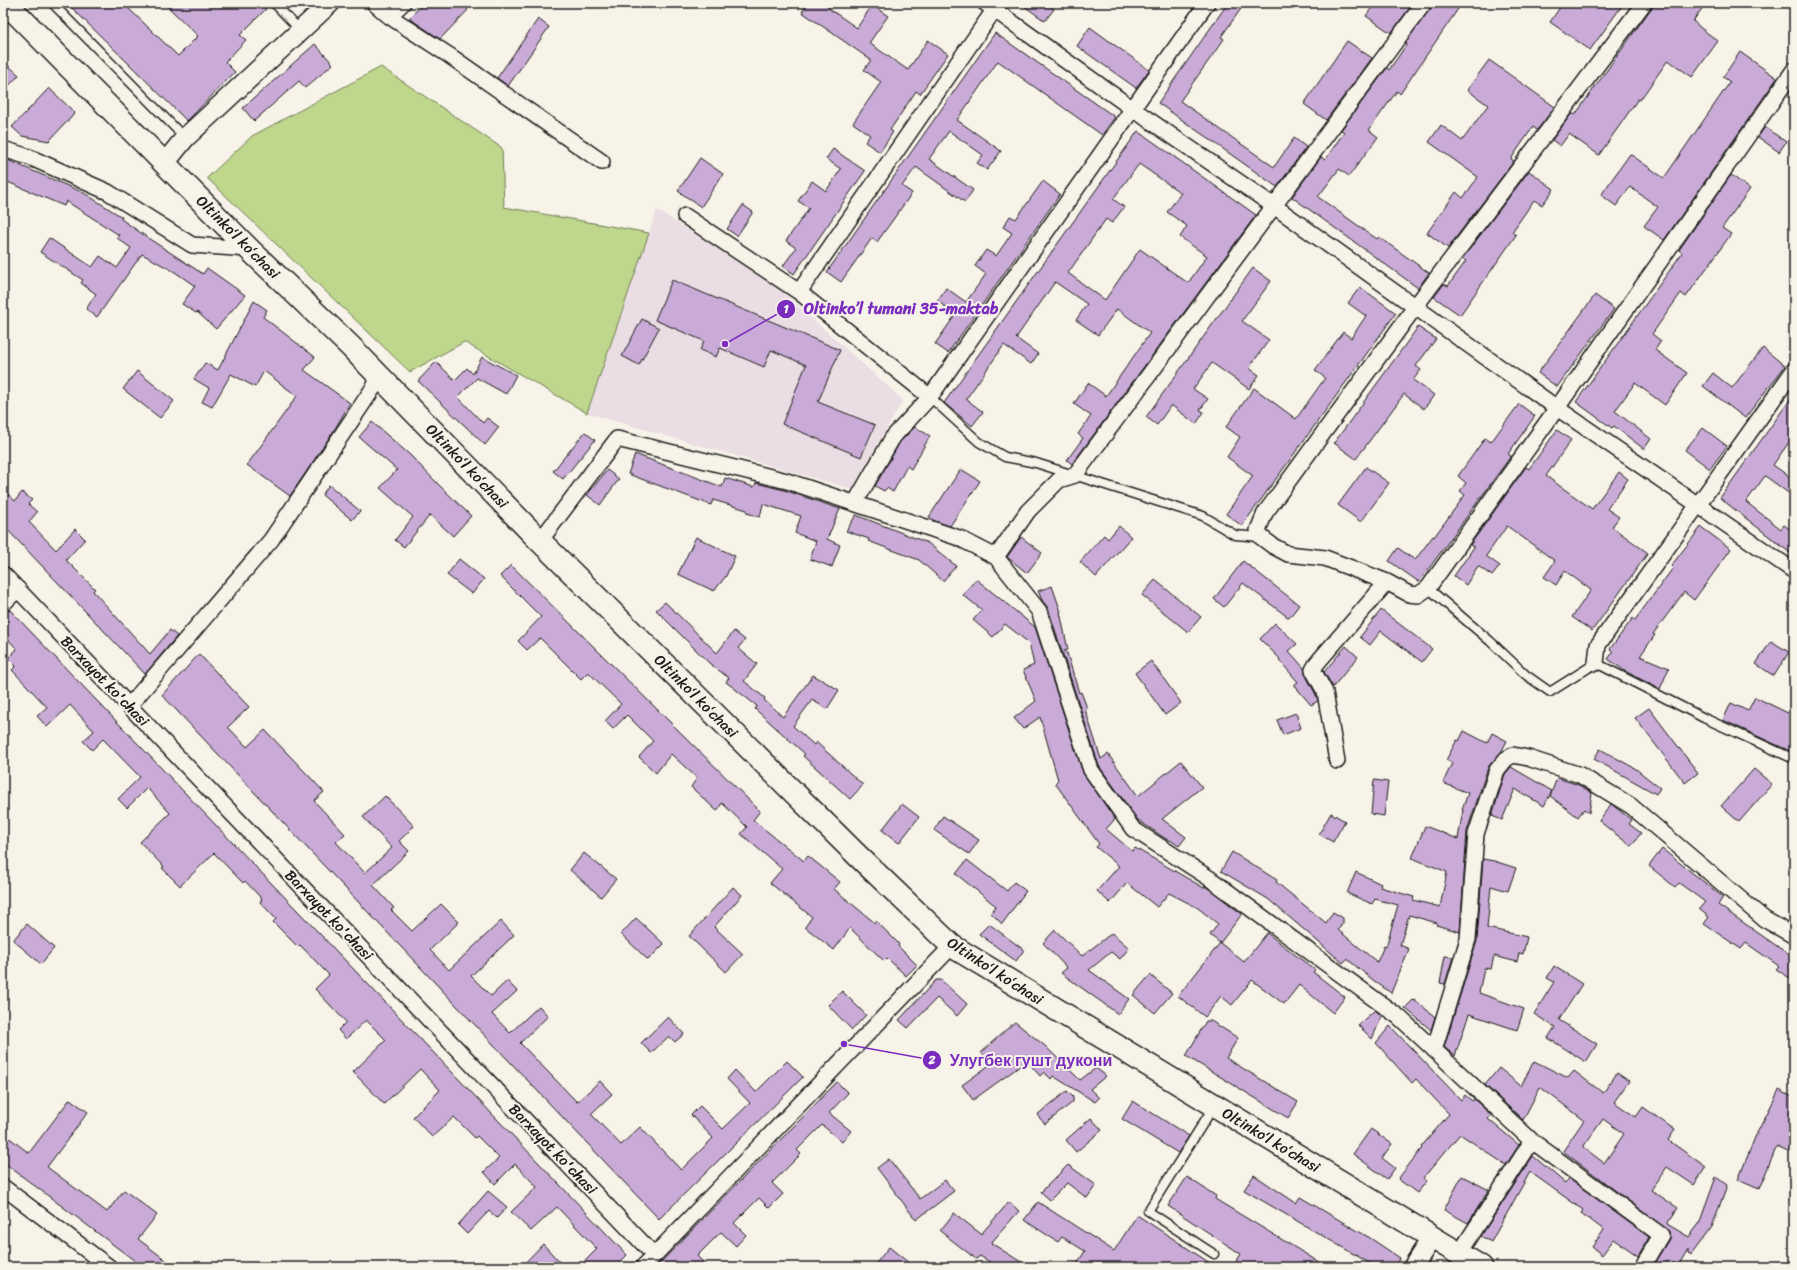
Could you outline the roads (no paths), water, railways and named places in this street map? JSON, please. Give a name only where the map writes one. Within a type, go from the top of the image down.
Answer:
[{"type":"main road","name":"Oltinkoʻl koʻchasi","points":[[6,3],[249,249],[350,346],[540,541],[857,855],[952,946],[1481,1267]]},
{"type":"street","points":[[164,164],[185,138],[330,3]]},
{"type":"street","points":[[374,3],[390,16],[602,162]]},
{"type":"street","points":[[390,16],[403,3]]},
{"type":"street","points":[[855,504],[893,437],[930,397],[1207,3]]},
{"type":"street","points":[[996,557],[1033,506],[1059,480],[1075,475],[1424,3]]},
{"type":"street","points":[[1644,3],[1415,307],[1265,513],[1258,530],[1261,537],[1273,546],[1288,554],[1325,558],[1387,582],[1409,594],[1418,595],[1428,588],[1557,408],[1794,70]]},
{"type":"street","points":[[799,292],[993,5],[1133,109],[1274,206],[1557,408],[1794,571]]},
{"type":"street","points":[[3,149],[29,157],[108,192],[192,245],[249,249]]},
{"type":"street","points":[[685,216],[799,292],[930,397]]},
{"type":"street","points":[[1596,663],[1598,645],[1794,370]]},
{"type":"street","points":[[130,706],[271,540],[380,378]]},
{"type":"street","points":[[540,541],[617,439],[786,481],[959,538],[996,557],[1039,611],[1091,770],[1133,829],[1209,878],[1393,1012],[1532,1141],[1661,1235],[1642,1267]]},
{"type":"street","name":"Barxayot ko'chasi","points":[[3,574],[654,1255]]},
{"type":"street","points":[[1337,761],[1325,692],[1314,670],[1317,663],[1387,582]]},
{"type":"street","points":[[3,604],[18,590]]},
{"type":"street","points":[[1434,1050],[1468,939],[1476,834],[1497,770],[1506,759],[1512,755],[1528,758],[1580,775],[1631,806],[1764,919],[1794,936]]},
{"type":"street","points":[[643,1267],[952,946]]},
{"type":"street","points":[[1459,1254],[1532,1141]]},
{"type":"street","points":[[3,1187],[109,1267]]},
{"type":"street","points":[[1412,1267],[1432,1237]]},
{"type":"lane","points":[[52,3],[185,138]]},
{"type":"lane","points":[[274,3],[300,30]]},
{"type":"lane","points":[[930,397],[979,442],[1005,457],[1036,463],[1204,516],[1235,535],[1261,537]]},
{"type":"lane","points":[[1428,588],[1490,641],[1526,675],[1550,692],[1596,663],[1704,718],[1794,759]]},
{"type":"lane","points":[[1214,1106],[1148,1211],[1214,1254]]},
{"type":"place","name":"Oltinko’l tumani 35-maktab","points":[[725,344]]},
{"type":"place","name":"Улугбек гушт дукони","points":[[844,1044]]}]
